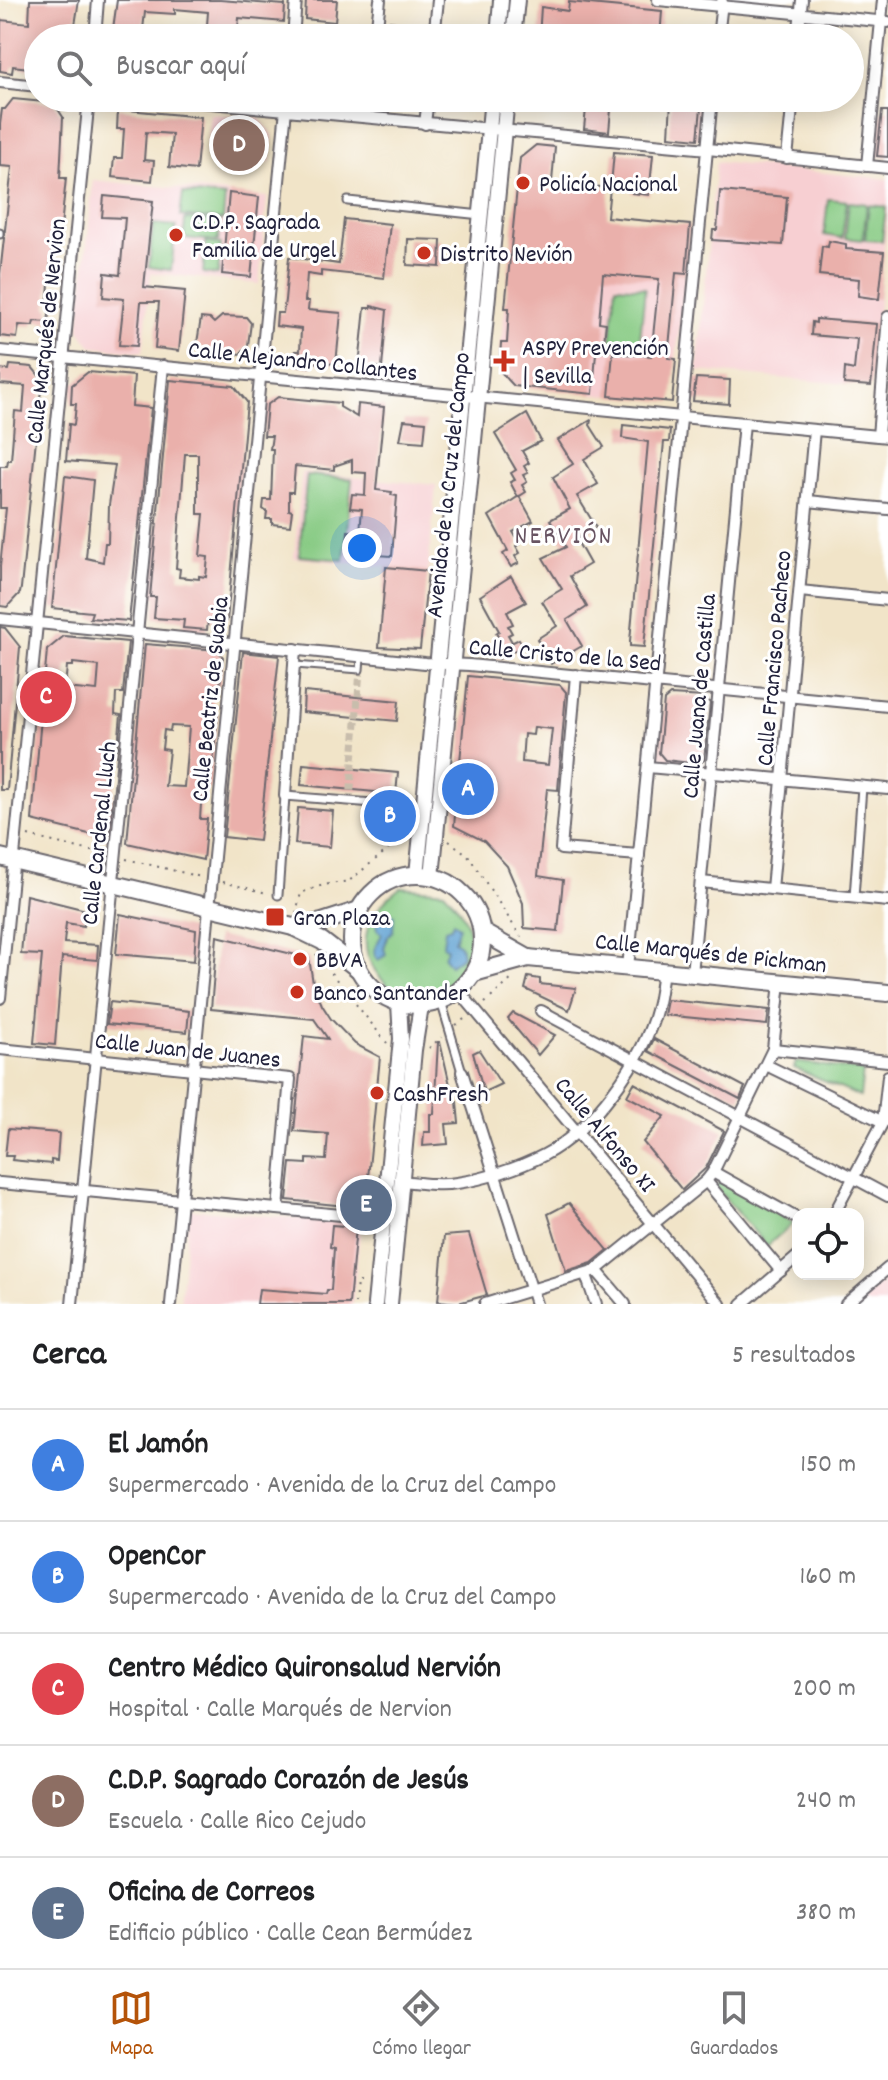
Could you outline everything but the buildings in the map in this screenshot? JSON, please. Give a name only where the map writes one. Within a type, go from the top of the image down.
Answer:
[{"type":"main road","points":[[499,24],[501,0]]},
{"type":"main road","points":[[514,24],[517,0]]},
{"type":"main road","name":"Avenida de la Cruz del Campo","points":[[424,876],[497,130],[494,112]]},
{"type":"main road","name":"Avenida de la Cruz del Campo","points":[[471,397],[481,215],[503,112]]},
{"type":"main road","points":[[6,859],[210,908],[294,921],[322,922],[359,910]]},
{"type":"main road","points":[[294,921],[359,970],[377,992],[399,1003],[421,1006],[441,1001],[459,991],[474,973],[482,953],[482,932],[473,906],[458,889],[424,876],[400,877],[384,884],[371,894],[359,910],[352,934],[354,959],[359,970]]},
{"type":"main road","points":[[482,932],[524,964]]},
{"type":"main road","points":[[474,973],[524,964]]},
{"type":"main road","name":"Calle Marqués de Pickman","points":[[524,964],[628,968],[888,992]]},
{"type":"main road","points":[[390,1304],[384,1219],[401,1039],[399,1003]]},
{"type":"main road","points":[[390,1304],[421,1006]]},
{"type":"street","points":[[96,24],[98,0]]},
{"type":"street","points":[[294,24],[296,0]]},
{"type":"street","points":[[377,24],[380,0]]},
{"type":"street","points":[[435,24],[438,0]]},
{"type":"street","points":[[658,0],[722,3],[885,22]]},
{"type":"street","points":[[799,24],[802,0]]},
{"type":"street","points":[[867,166],[885,22],[883,0]]},
{"type":"street","points":[[720,24],[722,3]]},
{"type":"street","points":[[0,82],[24,85]]},
{"type":"street","name":"Calle Marqués de Nervion","points":[[0,998],[6,859],[36,623],[88,112]]},
{"type":"street","name":"Calle Beatriz de Suabia","points":[[171,1304],[286,112]]},
{"type":"street","points":[[297,112],[888,168]]},
{"type":"street","points":[[425,124],[426,112]]},
{"type":"street","points":[[628,968],[711,112]]},
{"type":"street","points":[[787,158],[792,112]]},
{"type":"street","points":[[348,201],[481,215]]},
{"type":"street","points":[[883,436],[888,317]]},
{"type":"street","name":"Calle Alejandro Collantes","points":[[0,351],[883,436]]},
{"type":"street","name":"Calle Cardenal Lluch","points":[[72,1304],[163,366]]},
{"type":"street","name":"Calle Juana de Castilla","points":[[692,974],[744,423]]},
{"type":"street","name":"Calle Francisco Pacheco","points":[[772,889],[814,430]]},
{"type":"street","points":[[808,501],[888,509]]},
{"type":"street","points":[[800,591],[888,600]]},
{"type":"street","name":"Calle Cristo de la Sed","points":[[0,619],[888,706]]},
{"type":"street","points":[[278,895],[295,649]]},
{"type":"street","points":[[576,675],[561,849],[639,855]]},
{"type":"street","points":[[648,767],[888,789]]},
{"type":"street","points":[[854,897],[862,787]]},
{"type":"street","points":[[285,796],[411,806]]},
{"type":"street","points":[[701,882],[888,901]]},
{"type":"street","points":[[402,1181],[458,1183],[493,1174],[545,1155],[577,1131],[612,1095],[636,1059],[657,1009],[663,971]]},
{"type":"street","points":[[485,1304],[591,1272],[706,1181],[778,1052],[780,982]]},
{"type":"street","name":"Calle Alfonso XI","points":[[459,991],[720,1304]]},
{"type":"street","points":[[441,1001],[536,1304]]},
{"type":"street","points":[[541,1011],[888,1196]]},
{"type":"street","name":"Calle Juan de Juanes","points":[[0,1049],[290,1079],[278,1209]]},
{"type":"street","points":[[778,1052],[888,1061]]},
{"type":"street","points":[[772,1065],[879,1116],[885,1065],[778,1052]]},
{"type":"street","points":[[772,1065],[883,1122]]},
{"type":"street","points":[[837,1208],[883,1122],[888,1076]]},
{"type":"street","points":[[713,1172],[792,1216]]},
{"type":"street","points":[[706,1181],[781,1271]]},
{"type":"street","points":[[0,1183],[384,1219]]},
{"type":"street","points":[[742,1304],[792,1261]]},
{"type":"street","points":[[846,1304],[888,1268]]},
{"type":"street","points":[[591,1272],[596,1304]]},
{"type":"street","points":[[591,1272],[625,1304]]},
{"type":"lane","points":[[294,664],[360,670],[361,656]]},
{"type":"path","points":[[294,921],[301,893],[323,885],[349,881],[409,829],[413,830]]},
{"type":"path","points":[[23,835],[111,856]]},
{"type":"path","points":[[444,839],[468,855],[522,938]]},
{"type":"path","points":[[123,859],[278,895]]},
{"type":"path","points":[[314,952],[372,1026],[388,1044],[394,1045]]},
{"type":"path","points":[[479,1008],[511,981],[524,964]]},
{"type":"path","points":[[355,1304],[357,1282],[365,1282]]},
{"type":"shaded area","points":[[210,114],[259,118],[273,135],[270,162],[206,156]]},
{"type":"shaded area","points":[[716,162],[888,179],[871,386],[697,371]]},
{"type":"shaded area","name":"C.D.P. Sagrada Familia de Urgel","points":[[93,180],[267,197],[259,284],[151,273],[143,352],[93,347],[79,330]]},
{"type":"shaded area","points":[[603,267],[686,274],[676,359],[613,353],[609,396],[593,394],[567,349],[501,343],[505,308],[599,317]]},
{"type":"shaded area","points":[[302,472],[436,485],[428,571],[294,558]]},
{"type":"shaded area","points":[[189,1209],[361,1224],[352,1304],[180,1304]]},
{"type":"shaded area","points":[[888,1277],[888,1304],[856,1304]]},
{"type":"green space","points":[[183,193],[225,197],[223,220],[180,216]]},
{"type":"green space","points":[[828,199],[847,201],[842,238],[824,235]]},
{"type":"green space","points":[[849,202],[867,204],[863,240],[845,238]]},
{"type":"green space","points":[[869,205],[886,207],[882,241],[865,240]]},
{"type":"green space","points":[[185,219],[220,222],[218,241],[184,238]]},
{"type":"green space","points":[[153,224],[176,226],[171,270],[149,267]]},
{"type":"green space","points":[[206,242],[221,244],[218,275],[203,273]]},
{"type":"green space","points":[[616,286],[645,288],[639,350],[610,348]]},
{"type":"green space","points":[[307,475],[352,479],[344,560],[299,556]]},
{"type":"green space","points":[[401,887],[444,891],[464,918],[469,932],[465,965],[453,983],[444,989],[422,992],[390,988],[370,961],[366,935],[370,922],[377,910]]},
{"type":"green space","points":[[796,1062],[863,1071],[860,1097],[794,1068]]},
{"type":"green space","points":[[721,1181],[792,1224],[767,1246],[715,1187]]},
{"type":"water","points":[[389,911],[394,915],[393,931],[384,948],[386,955],[378,960],[374,950],[382,934],[377,930],[377,924],[381,916]]},
{"type":"water","points":[[453,922],[459,926],[454,941],[460,945],[462,956],[450,965],[444,957],[447,949],[443,945],[445,929],[451,927]]},
{"type":"tunnel","points":[[350,801],[360,670]]},
{"type":"place","name":"C.D.P. Sagrado Corazón de Jesús","points":[[239,145]]},
{"type":"place","name":"Policía Nacional","points":[[523,183]]},
{"type":"place","name":"C.D.P. Sagrada Familia de Urgel","points":[[176,235]]},
{"type":"place","name":"Distrito Nevión","points":[[424,253]]},
{"type":"place","name":"ASPY Prevención | Sevilla","points":[[504,361]]},
{"type":"place","name":"Centro Médico Quironsalud Nervión","points":[[46,697]]},
{"type":"place","name":"El Jamón","points":[[468,789]]},
{"type":"place","name":"OpenCor","points":[[390,816]]},
{"type":"place","name":"Gran Plaza","points":[[275,917]]},
{"type":"place","name":"BBVA","points":[[300,959]]},
{"type":"place","name":"Banco Santander","points":[[297,992]]},
{"type":"place","name":"CashFresh","points":[[377,1093]]},
{"type":"place","name":"Oficina de Correos","points":[[366,1205]]},
{"type":"district","name":"NERVIÓN","points":[[564,534]]}]
